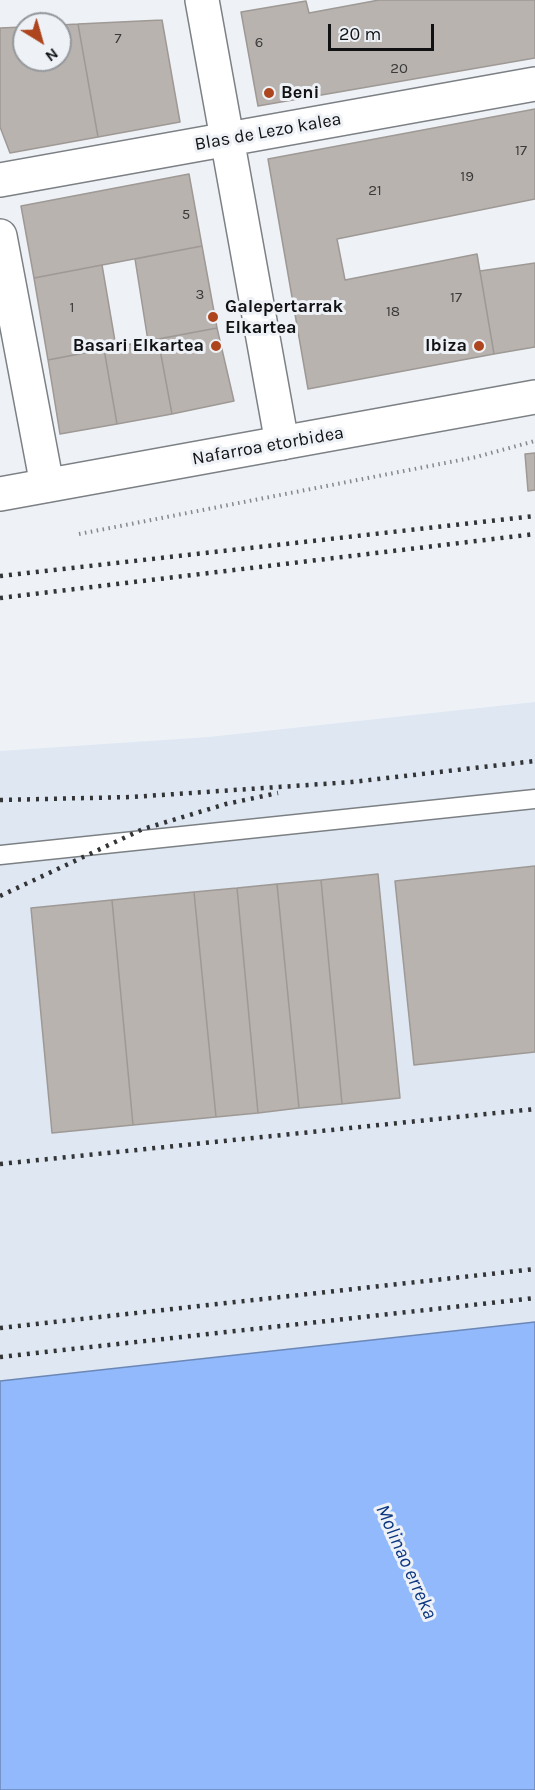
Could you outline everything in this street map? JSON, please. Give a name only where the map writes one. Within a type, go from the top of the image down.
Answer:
[{"type":"street","points":[[202,0],[282,443]]},
{"type":"street","name":"Blas de Lezo kalea","points":[[0,180],[535,84]]},
{"type":"street","points":[[0,236],[47,485]]},
{"type":"street","name":"Nafarroa etorbidea","points":[[0,494],[535,397]]},
{"type":"lane","points":[[0,855],[535,799]]},
{"type":"path","points":[[79,534],[476,457],[535,441]]},
{"type":"shaded area","points":[[535,702],[535,1322],[0,1381],[0,751],[209,737]]},
{"type":"water","name":"Molinao erreka","points":[[535,1322],[535,1790],[0,1790],[0,1381]]},
{"type":"building","points":[[379,0],[535,0],[535,58],[258,106],[241,12],[306,1],[309,13]]},
{"type":"building","points":[[162,20],[180,122],[98,137],[78,24]]},
{"type":"building","points":[[72,24],[78,24],[98,137],[10,153],[0,127],[0,28],[12,28],[12,72],[72,72]]},
{"type":"building","points":[[535,109],[535,199],[337,239],[345,280],[477,254],[494,354],[308,389],[268,159]]},
{"type":"building","points":[[189,174],[202,246],[34,278],[21,206]]},
{"type":"building","points":[[202,246],[217,328],[148,341],[135,259]]},
{"type":"building","points":[[535,263],[535,347],[494,354],[480,271]]},
{"type":"building","points":[[102,265],[116,347],[48,360],[34,278]]},
{"type":"building","points":[[217,328],[234,401],[172,414],[158,339]]},
{"type":"building","points":[[158,339],[172,414],[117,424],[104,349]]},
{"type":"building","points":[[104,349],[117,424],[60,434],[48,360]]},
{"type":"building","points":[[535,453],[535,490],[528,491],[525,454]]},
{"type":"building","points":[[535,866],[535,1052],[414,1065],[395,881]]},
{"type":"building","points":[[378,874],[400,1098],[342,1104],[321,880]]},
{"type":"building","points":[[321,880],[342,1104],[299,1108],[277,884]]},
{"type":"building","points":[[277,884],[299,1108],[258,1113],[237,888]]},
{"type":"building","points":[[237,888],[258,1113],[216,1117],[194,892]]},
{"type":"building","points":[[194,892],[216,1117],[133,1125],[112,900]]},
{"type":"building","points":[[112,900],[133,1125],[52,1133],[31,908]]},
{"type":"railway","points":[[0,576],[535,516]]},
{"type":"railway","points":[[0,598],[535,534]]},
{"type":"railway","points":[[0,800],[132,797],[352,782],[535,761]]},
{"type":"railway","points":[[0,896],[143,829],[226,804],[278,793]]},
{"type":"railway","points":[[0,1164],[535,1109]]},
{"type":"railway","points":[[0,1328],[535,1269]]},
{"type":"railway","points":[[0,1357],[535,1298]]},
{"type":"place","name":"Beni","points":[[269,93]]},
{"type":"place","name":"Galepertarrak Elkartea","points":[[213,317]]},
{"type":"place","name":"Basari Elkartea","points":[[216,346]]},
{"type":"place","name":"Ibiza","points":[[479,346]]}]
